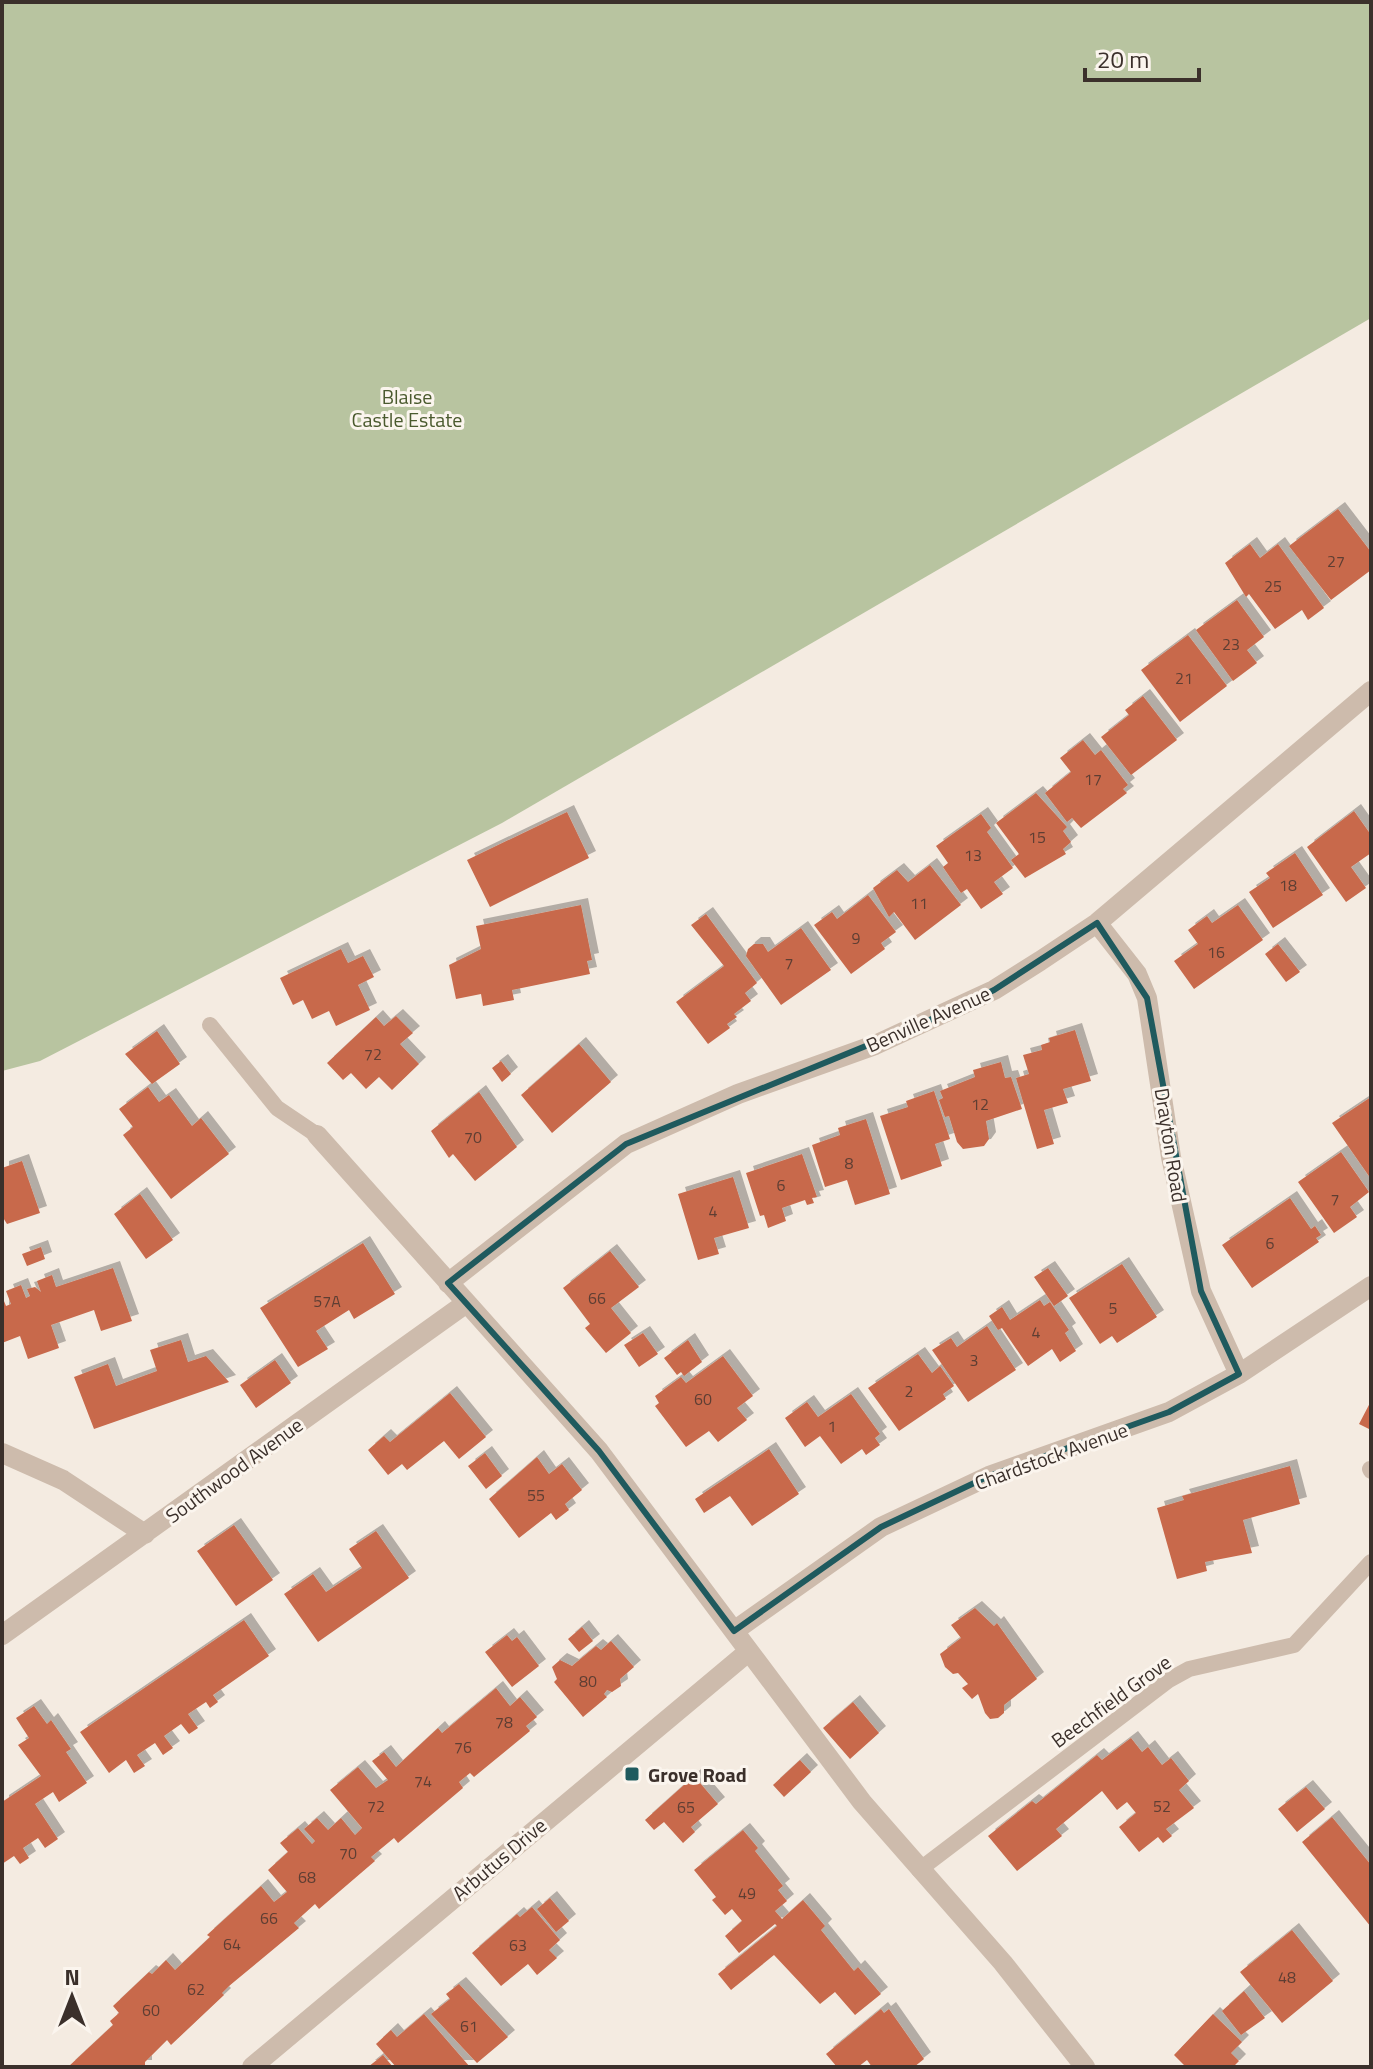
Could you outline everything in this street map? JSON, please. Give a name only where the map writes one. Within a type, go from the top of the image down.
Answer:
[{"type":"street","name":"Benville Avenue","points":[[448,1283],[626,1144],[674,1120],[875,1045],[994,990],[1097,923],[1371,691]]},
{"type":"street","name":"Drayton Road","points":[[1097,923],[1123,953],[1147,998],[1171,1157],[1197,1278],[1239,1374]]},
{"type":"street","points":[[317,1135],[599,1451],[748,1652],[919,1870],[1003,1963],[1085,2067]]},
{"type":"street","name":"Chardstock Avenue","points":[[734,1631],[881,1527],[989,1476],[1169,1412],[1239,1374],[1371,1286]]},
{"type":"street","name":"Southwood Avenue","points":[[2,1635],[465,1304]]},
{"type":"street","points":[[2,1453],[63,1480],[145,1534]]},
{"type":"street","name":"Arbutus Drive","points":[[252,2067],[748,1652]]},
{"type":"lane","points":[[210,1025],[277,1108],[317,1135]]},
{"type":"lane","name":"Beechfield Grove","points":[[919,1870],[1169,1680],[1189,1669],[1294,1645],[1371,1562]]},
{"type":"highlighted area","points":[[1097,923],[1147,998],[1201,1291],[1239,1374],[1169,1412],[989,1476],[881,1527],[734,1631],[599,1451],[448,1283],[626,1144],[944,1014],[994,990]]},
{"type":"green space","name":"Blaise Castle Estate","points":[[2,2],[1371,2],[1371,318],[502,823],[40,1061],[2,1071]]},
{"type":"building","points":[[1338,509],[1371,552],[1371,570],[1331,600],[1289,546]]},
{"type":"building","points":[[1250,544],[1260,558],[1278,544],[1324,608],[1308,620],[1302,610],[1275,629],[1249,594],[1246,597],[1225,563]]},
{"type":"building","points":[[1237,600],[1264,637],[1247,650],[1257,663],[1233,681],[1196,630]]},
{"type":"building","points":[[1188,635],[1227,686],[1180,722],[1141,670]]},
{"type":"building","points":[[1143,696],[1177,740],[1131,775],[1101,737],[1129,715],[1125,710]]},
{"type":"building","points":[[1083,740],[1095,755],[1101,750],[1128,785],[1123,789],[1127,793],[1081,828],[1072,818],[1067,822],[1045,793],[1071,772],[1060,758]]},
{"type":"building","points":[[1036,793],[1067,827],[1063,831],[1071,842],[1063,849],[1066,854],[1025,878],[1011,860],[1019,854],[996,823]]},
{"type":"building","points":[[1354,811],[1371,835],[1371,853],[1351,867],[1366,888],[1346,902],[1307,847]]},
{"type":"building","points":[[567,812],[589,858],[490,907],[467,860]]},
{"type":"building","points":[[981,814],[991,828],[987,832],[1013,868],[994,882],[1003,894],[981,909],[967,889],[961,893],[943,867],[948,863],[936,846]]},
{"type":"building","points":[[1295,853],[1323,895],[1273,928],[1249,892],[1270,878],[1266,873]]},
{"type":"building","points":[[930,865],[961,905],[915,940],[894,912],[889,917],[873,888],[897,870],[908,882]]},
{"type":"building","points":[[868,895],[896,932],[881,943],[885,949],[851,974],[814,925],[832,912],[837,919]]},
{"type":"building","points":[[581,905],[592,960],[587,961],[590,974],[512,990],[514,1000],[483,1006],[481,994],[456,999],[449,965],[481,949],[476,926]]},
{"type":"building","points":[[1238,905],[1263,940],[1194,989],[1174,961],[1198,944],[1188,930],[1207,916],[1212,923]]},
{"type":"building","points":[[706,914],[757,983],[745,993],[751,1001],[734,1014],[737,1017],[727,1024],[730,1028],[708,1044],[676,1002],[724,966],[691,925]]},
{"type":"building","points":[[801,928],[831,970],[781,1005],[746,956],[754,944],[763,944],[768,952]]},
{"type":"building","points":[[1278,944],[1300,972],[1286,982],[1265,954]]},
{"type":"building","points":[[341,949],[348,963],[363,956],[374,977],[358,985],[370,1010],[336,1026],[329,1011],[312,1019],[303,1000],[293,1005],[280,978]]},
{"type":"building","points":[[396,1016],[413,1033],[400,1044],[419,1064],[392,1090],[379,1077],[366,1089],[351,1073],[343,1080],[327,1063],[376,1017],[384,1026]]},
{"type":"building","points":[[1075,1030],[1091,1081],[1063,1089],[1068,1103],[1044,1110],[1054,1144],[1037,1149],[1016,1078],[1029,1074],[1023,1055],[1042,1050],[1041,1045],[1050,1042],[1049,1038]]},
{"type":"building","points":[[157,1031],[180,1064],[152,1084],[125,1054]]},
{"type":"building","points":[[579,1044],[611,1082],[552,1133],[521,1095]]},
{"type":"building","points":[[501,1061],[511,1074],[502,1082],[492,1068]]},
{"type":"building","points":[[1001,1062],[1005,1078],[1011,1077],[1022,1109],[986,1121],[989,1139],[984,1146],[963,1149],[957,1142],[949,1116],[945,1117],[939,1100],[943,1098],[940,1091],[975,1077],[973,1070]]},
{"type":"building","points":[[148,1087],[159,1102],[169,1095],[192,1126],[201,1118],[229,1154],[171,1199],[123,1135],[133,1127],[119,1109]]},
{"type":"building","points":[[934,1091],[950,1139],[935,1144],[942,1166],[901,1180],[880,1116],[908,1107],[906,1101]]},
{"type":"building","points":[[479,1092],[517,1147],[475,1181],[453,1154],[449,1158],[431,1131]]},
{"type":"building","points":[[1371,1097],[1371,1179],[1332,1123]]},
{"type":"building","points":[[866,1119],[890,1194],[855,1205],[847,1180],[825,1187],[812,1145],[840,1135],[838,1128]]},
{"type":"building","points":[[1341,1152],[1369,1192],[1350,1207],[1357,1217],[1334,1233],[1298,1182]]},
{"type":"building","points":[[802,1154],[817,1197],[812,1198],[814,1203],[807,1205],[805,1200],[782,1208],[786,1221],[768,1228],[764,1215],[760,1216],[746,1173]]},
{"type":"building","points":[[22,1161],[40,1213],[7,1224],[2,1216],[2,1168]]},
{"type":"building","points":[[733,1177],[749,1228],[714,1238],[719,1254],[698,1260],[678,1194]]},
{"type":"building","points":[[140,1194],[173,1240],[146,1259],[114,1214]]},
{"type":"building","points":[[1290,1198],[1311,1229],[1315,1226],[1321,1235],[1316,1238],[1319,1242],[1252,1288],[1222,1245]]},
{"type":"building","points":[[363,1243],[395,1294],[354,1319],[349,1310],[316,1331],[328,1349],[298,1367],[260,1308]]},
{"type":"building","points":[[41,1247],[45,1259],[27,1266],[22,1254]]},
{"type":"building","points":[[610,1251],[639,1287],[611,1308],[631,1333],[606,1353],[585,1328],[590,1324],[563,1288]]},
{"type":"building","points":[[1122,1264],[1157,1317],[1117,1343],[1112,1336],[1100,1344],[1069,1298]]},
{"type":"building","points":[[113,1268],[132,1321],[101,1331],[94,1310],[51,1325],[59,1348],[28,1359],[20,1336],[2,1343],[2,1296],[6,1306],[11,1304],[6,1291],[21,1285],[26,1298],[30,1296],[27,1289],[35,1287],[41,1292],[37,1281],[52,1275],[56,1287]]},
{"type":"building","points":[[1048,1268],[1068,1296],[1054,1306],[1034,1277]]},
{"type":"building","points":[[1040,1300],[1044,1306],[1050,1302],[1069,1330],[1065,1333],[1076,1351],[1060,1362],[1052,1349],[1028,1366],[1002,1328],[998,1330],[989,1316],[1002,1307],[1010,1320]]},
{"type":"building","points":[[987,1326],[1016,1370],[968,1402],[932,1350],[951,1338],[957,1347]]},
{"type":"building","points":[[643,1333],[658,1354],[639,1367],[624,1345]]},
{"type":"building","points":[[181,1340],[188,1362],[206,1356],[229,1382],[94,1429],[74,1377],[108,1364],[116,1386],[157,1371],[150,1350]]},
{"type":"building","points":[[688,1340],[702,1362],[684,1376],[681,1372],[677,1375],[664,1358]]},
{"type":"building","points":[[918,1354],[932,1373],[940,1366],[954,1386],[943,1394],[946,1399],[899,1431],[868,1388]]},
{"type":"building","points":[[723,1356],[753,1396],[737,1408],[747,1420],[718,1442],[709,1431],[686,1447],[655,1406],[659,1403],[655,1396],[681,1377],[686,1383]]},
{"type":"building","points":[[275,1360],[291,1383],[256,1408],[240,1385]]},
{"type":"building","points":[[450,1393],[486,1437],[459,1459],[444,1441],[407,1470],[402,1464],[388,1475],[368,1450],[384,1436],[390,1442]]},
{"type":"building","points":[[851,1394],[880,1434],[875,1438],[880,1445],[866,1455],[862,1449],[841,1464],[820,1436],[805,1447],[785,1418],[807,1402],[818,1417]]},
{"type":"building","points":[[1371,1401],[1371,1430],[1359,1424]]},
{"type":"building","points":[[769,1449],[799,1494],[752,1526],[730,1496],[704,1513],[695,1499]]},
{"type":"building","points":[[485,1453],[502,1476],[486,1489],[468,1466]]},
{"type":"building","points":[[537,1457],[549,1474],[562,1464],[582,1490],[565,1504],[569,1510],[556,1520],[551,1513],[519,1538],[489,1499]]},
{"type":"building","points":[[1290,1466],[1300,1504],[1243,1520],[1252,1553],[1205,1562],[1207,1571],[1177,1579],[1157,1508],[1184,1500],[1182,1496]]},
{"type":"building","points":[[234,1525],[273,1580],[236,1606],[197,1551]]},
{"type":"building","points":[[376,1531],[409,1578],[318,1642],[284,1594],[313,1574],[326,1592],[362,1568],[349,1549]]},
{"type":"building","points":[[975,1608],[994,1626],[997,1623],[1037,1679],[1004,1705],[1004,1713],[998,1718],[990,1719],[978,1694],[972,1699],[962,1688],[968,1684],[958,1673],[953,1674],[945,1667],[940,1654],[961,1638],[951,1625]]},
{"type":"building","points":[[244,1620],[269,1656],[213,1695],[218,1702],[210,1708],[206,1702],[188,1714],[198,1728],[189,1734],[181,1724],[164,1736],[173,1748],[163,1755],[155,1743],[137,1755],[145,1766],[134,1773],[126,1760],[109,1773],[80,1732]]},
{"type":"building","points":[[582,1627],[593,1641],[579,1652],[568,1639]]},
{"type":"building","points":[[507,1635],[512,1641],[517,1637],[539,1666],[512,1687],[485,1652]]},
{"type":"building","points":[[611,1641],[634,1667],[620,1679],[621,1686],[612,1692],[607,1690],[604,1694],[607,1697],[583,1717],[554,1682],[557,1679],[552,1667],[560,1660],[572,1666],[596,1646],[601,1650]]},
{"type":"building","points":[[496,1688],[510,1706],[520,1697],[537,1717],[526,1726],[530,1731],[474,1777],[470,1773],[459,1782],[463,1788],[398,1843],[394,1838],[371,1857],[375,1861],[319,1909],[315,1904],[294,1923],[299,1928],[229,1986],[222,1993],[224,1995],[171,2045],[167,2040],[145,2062],[145,2067],[68,2067],[113,2025],[110,2021],[119,2013],[113,2006],[149,1972],[152,1974],[166,1960],[175,1970],[210,1937],[207,1935],[261,1886],[274,1902],[287,1892],[268,1870],[288,1852],[280,1843],[298,1828],[312,1844],[315,1841],[304,1829],[317,1818],[328,1830],[341,1818],[355,1835],[362,1828],[330,1790],[358,1767],[376,1788],[388,1780],[372,1761],[384,1752],[396,1767],[438,1728],[442,1733]]},
{"type":"building","points":[[853,1702],[879,1733],[850,1759],[823,1728]]},
{"type":"building","points":[[34,1706],[47,1724],[51,1720],[71,1749],[66,1752],[87,1783],[59,1802],[53,1792],[35,1804],[58,1839],[45,1848],[38,1838],[23,1848],[29,1858],[20,1864],[14,1856],[2,1864],[2,1802],[41,1776],[18,1745],[29,1738],[16,1718]]},
{"type":"building","points":[[1131,1738],[1142,1752],[1148,1747],[1162,1765],[1171,1758],[1189,1781],[1179,1790],[1194,1808],[1166,1829],[1172,1836],[1163,1843],[1158,1837],[1139,1852],[1119,1827],[1136,1813],[1127,1802],[1117,1810],[1102,1791],[1056,1829],[1062,1836],[1017,1871],[988,1836],[1032,1801],[1036,1804],[1097,1755],[1102,1760]]},
{"type":"building","points":[[800,1760],[811,1772],[784,1797],[773,1785]]},
{"type":"building","points":[[694,1776],[718,1804],[691,1827],[695,1832],[683,1843],[664,1822],[654,1830],[645,1820]]},
{"type":"building","points":[[1306,1787],[1325,1809],[1297,1832],[1278,1809]]},
{"type":"building","points":[[1332,1817],[1371,1865],[1371,1927],[1302,1842]]},
{"type":"building","points":[[743,1830],[758,1848],[755,1851],[783,1886],[778,1890],[787,1901],[775,1911],[782,1919],[803,1900],[825,1926],[821,1930],[854,1971],[858,1967],[881,1994],[855,2015],[835,1992],[820,2004],[774,1955],[731,1990],[718,1974],[777,1926],[775,1924],[739,1953],[725,1936],[742,1921],[732,1909],[725,1915],[712,1900],[716,1897],[694,1870]]},
{"type":"building","points":[[550,1898],[569,1921],[556,1932],[537,1909]]},
{"type":"building","points":[[532,1907],[560,1940],[549,1950],[557,1958],[537,1975],[528,1964],[501,1986],[472,1953],[517,1914],[520,1917]]},
{"type":"building","points":[[1292,1930],[1333,1981],[1282,2023],[1240,1972]]},
{"type":"building","points":[[459,1984],[508,2037],[477,2063],[431,2014],[450,1999],[446,1994]]},
{"type":"building","points":[[1244,1991],[1265,2018],[1241,2035],[1222,2011]]},
{"type":"building","points":[[881,2009],[884,2013],[889,2009],[924,2059],[914,2067],[872,2067],[867,2060],[858,2067],[837,2067],[826,2054]]},
{"type":"building","points":[[424,2014],[470,2067],[396,2067],[376,2044],[391,2030],[397,2037]]},
{"type":"building","points":[[1213,2014],[1242,2042],[1231,2053],[1239,2061],[1233,2067],[1186,2067],[1174,2055]]},
{"type":"building","points":[[383,2055],[393,2067],[368,2067]]},
{"type":"place","name":"Grove Road","points":[[632,1774]]}]
